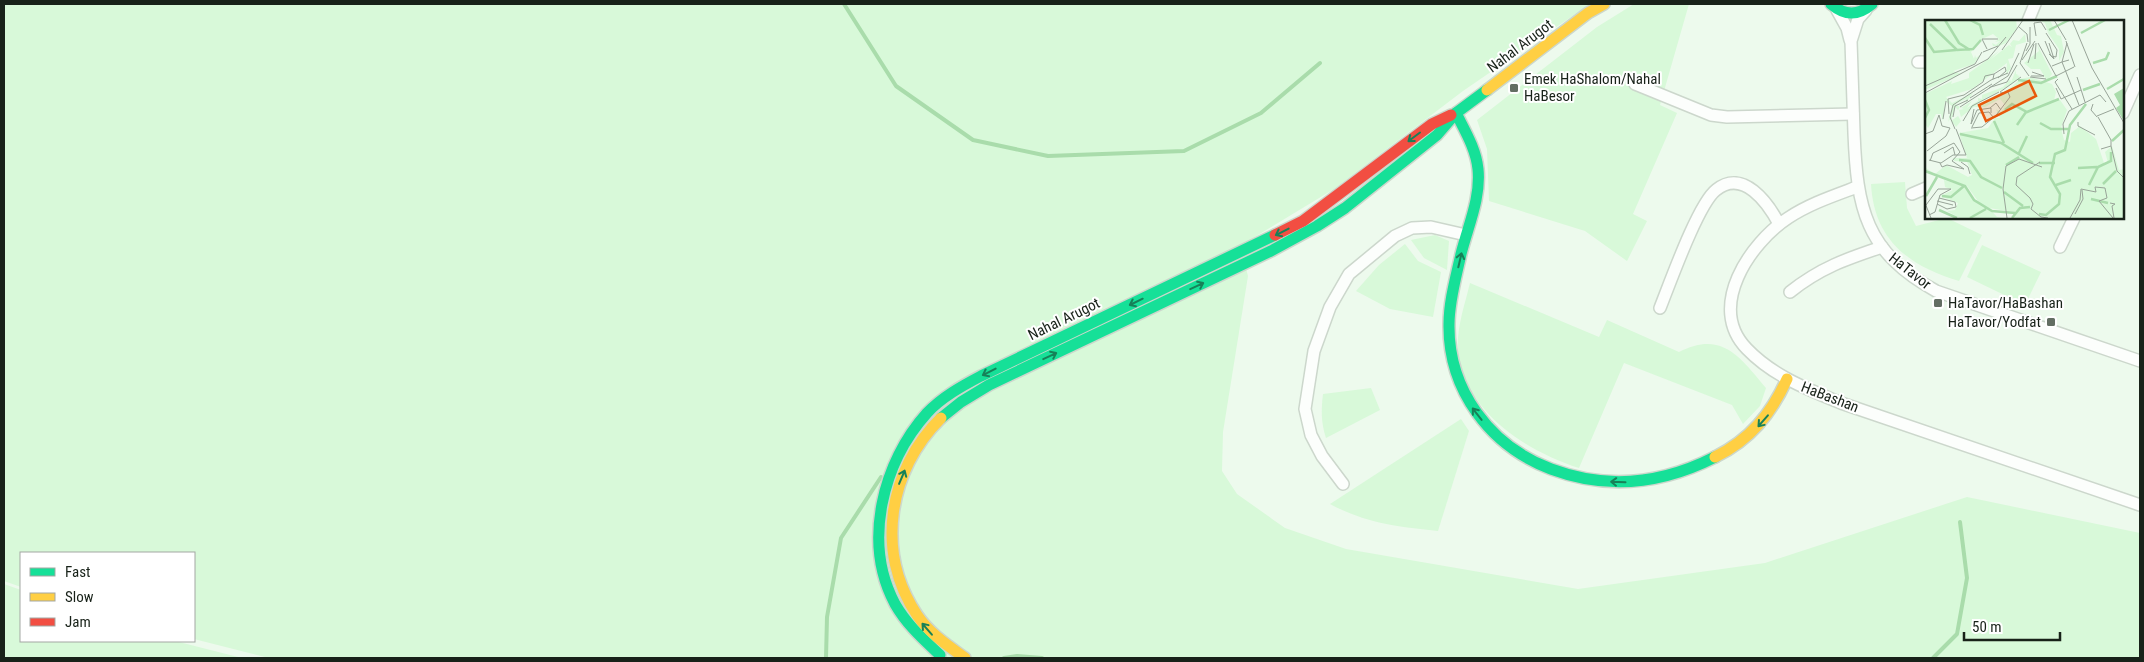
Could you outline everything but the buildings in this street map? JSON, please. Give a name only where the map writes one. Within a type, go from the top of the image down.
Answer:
[{"type":"street","name":"Nahal Arugot","points":[[944,658],[921,640],[901,614],[886,585],[879,550],[880,514],[889,478],[903,447],[928,412],[953,392],[988,372],[1303,221],[1432,124],[1456,113],[1604,4]]},
{"type":"street","points":[[2028,20],[2035,4]]},
{"type":"street","points":[[1832,5],[1849,14],[1869,7]]},
{"type":"street","name":"HaTavor","points":[[1832,5],[1847,28],[1850,42],[1857,187],[1867,223],[1882,247],[1904,270],[1936,291],[2140,361]]},
{"type":"street","name":"HaTavor","points":[[1850,42],[1858,18],[1869,7]]},
{"type":"street","points":[[2124,111],[2140,75]]},
{"type":"street","points":[[1635,84],[1711,115],[1727,117],[1853,114]]},
{"type":"street","name":"Nahal Arugot","points":[[966,658],[933,635],[917,616],[900,584],[892,556],[892,522],[898,488],[913,454],[930,429],[951,409],[981,389],[1271,251],[1317,226],[1345,208],[1437,135],[1456,113]]},
{"type":"street","points":[[1456,113],[1473,148],[1478,169],[1476,194],[1451,300],[1449,333],[1453,366],[1461,392],[1481,419],[1502,442],[1530,459],[1565,475],[1603,482],[1639,483],[1671,476],[1706,462],[1748,438],[1769,414],[1787,379]]},
{"type":"street","points":[[1660,308],[1703,207],[1715,190],[1729,183],[1743,184],[1770,205],[1779,224]]},
{"type":"street","name":"HaBashan","points":[[1857,187],[1810,206],[1770,230],[1741,268],[1732,289],[1730,310],[1735,330],[1745,348],[1767,367],[1787,379],[1841,403],[2140,505]]},
{"type":"street","points":[[1912,194],[1925,188]]},
{"type":"street","points":[[2060,247],[2074,219]]},
{"type":"street","points":[[1343,484],[1322,456],[1311,436],[1305,409],[1314,351],[1330,307],[1350,274],[1395,236],[1412,228],[1430,227],[1466,235]]},
{"type":"street","points":[[1790,292],[1810,276],[1835,263],[1882,247]]},
{"type":"green space","points":[[4,4],[1590,4],[1463,91],[1334,189],[1240,246],[1248,276],[1223,432],[1222,471],[1237,494],[1285,528],[1346,549],[1578,589],[1765,563],[1967,497],[2140,533],[2140,658],[269,658],[195,639],[195,552],[20,552],[20,587],[4,581]]},
{"type":"green space","points":[[1634,4],[1689,4],[1660,105],[1677,113],[1633,214],[1647,221],[1627,261],[1585,231],[1489,201],[1487,149],[1477,120],[1597,27]]},
{"type":"green space","points":[[1905,182],[1907,208],[1916,226],[1949,219],[1982,235],[1959,281],[1925,267],[1897,248],[1879,221],[1871,184]]},
{"type":"green space","points":[[1435,235],[1449,241],[1447,270],[1424,258],[1411,240]]},
{"type":"green space","points":[[1405,244],[1418,261],[1441,272],[1433,317],[1390,309],[1356,291],[1379,265]]},
{"type":"green space","points":[[1982,245],[2041,272],[2025,305],[1967,277]]},
{"type":"green space","points":[[1470,283],[1599,337],[1607,320],[1679,352],[1694,346],[1707,344],[1729,350],[1747,366],[1766,388],[1760,406],[1743,424],[1732,405],[1624,363],[1579,468],[1560,461],[1523,442],[1506,430],[1490,416],[1477,400],[1467,383],[1460,363],[1458,343],[1460,323]]},
{"type":"green space","points":[[1371,388],[1380,410],[1326,438],[1322,416],[1323,394]]},
{"type":"green space","points":[[1461,419],[1469,431],[1438,531],[1396,526],[1369,520],[1330,504]]},
{"type":"green space","points":[[4,584],[20,590],[20,642],[179,642],[242,658],[4,658]]},
{"type":"waterway","points":[[844,4],[896,86],[973,140],[1048,156],[1184,151],[1261,113],[1320,63]]},
{"type":"waterway","points":[[826,658],[827,617],[841,538],[881,477]]},
{"type":"waterway","points":[[1933,658],[1957,634],[1967,578],[1960,522]]},
{"type":"waterway","points":[[1004,658],[1017,656],[1042,658]]},
{"type":"traffic: fast","points":[[1831,4],[1841,11],[1852,13],[1862,11],[1872,4]]},
{"type":"traffic: fast","points":[[941,418],[961,402],[989,385],[1271,251],[1317,226],[1345,208],[1437,135],[1456,113],[1487,90]]},
{"type":"traffic: fast","points":[[1456,113],[1475,154],[1478,169],[1478,191],[1451,298],[1449,324],[1451,348],[1456,371],[1465,393],[1477,413],[1509,446],[1529,459],[1572,476],[1593,480],[1614,482],[1655,478],[1675,473],[1715,457]]},
{"type":"traffic: fast","points":[[940,655],[910,625],[895,604],[885,580],[880,555],[879,529],[882,504],[889,479],[899,455],[927,413],[946,397],[981,376],[1275,235]]},
{"type":"traffic: slow","points":[[1487,90],[1588,13],[1604,4]]},
{"type":"traffic: slow","points":[[1715,457],[1739,443],[1758,425],[1774,404],[1787,379]]},
{"type":"traffic: slow","points":[[941,418],[923,439],[909,462],[899,487],[893,512],[892,539],[896,565],[904,591],[917,615],[933,633],[965,658]]},
{"type":"traffic: jam","points":[[1275,235],[1303,221],[1432,124],[1451,115]]},
{"type":"place","name":"Emek HaShalom/Nahal HaBesor","points":[[1514,88]]},
{"type":"place","name":"HaTavor/HaBashan","points":[[1938,303]]},
{"type":"place","name":"HaTavor/Yodfat","points":[[2051,322]]}]
